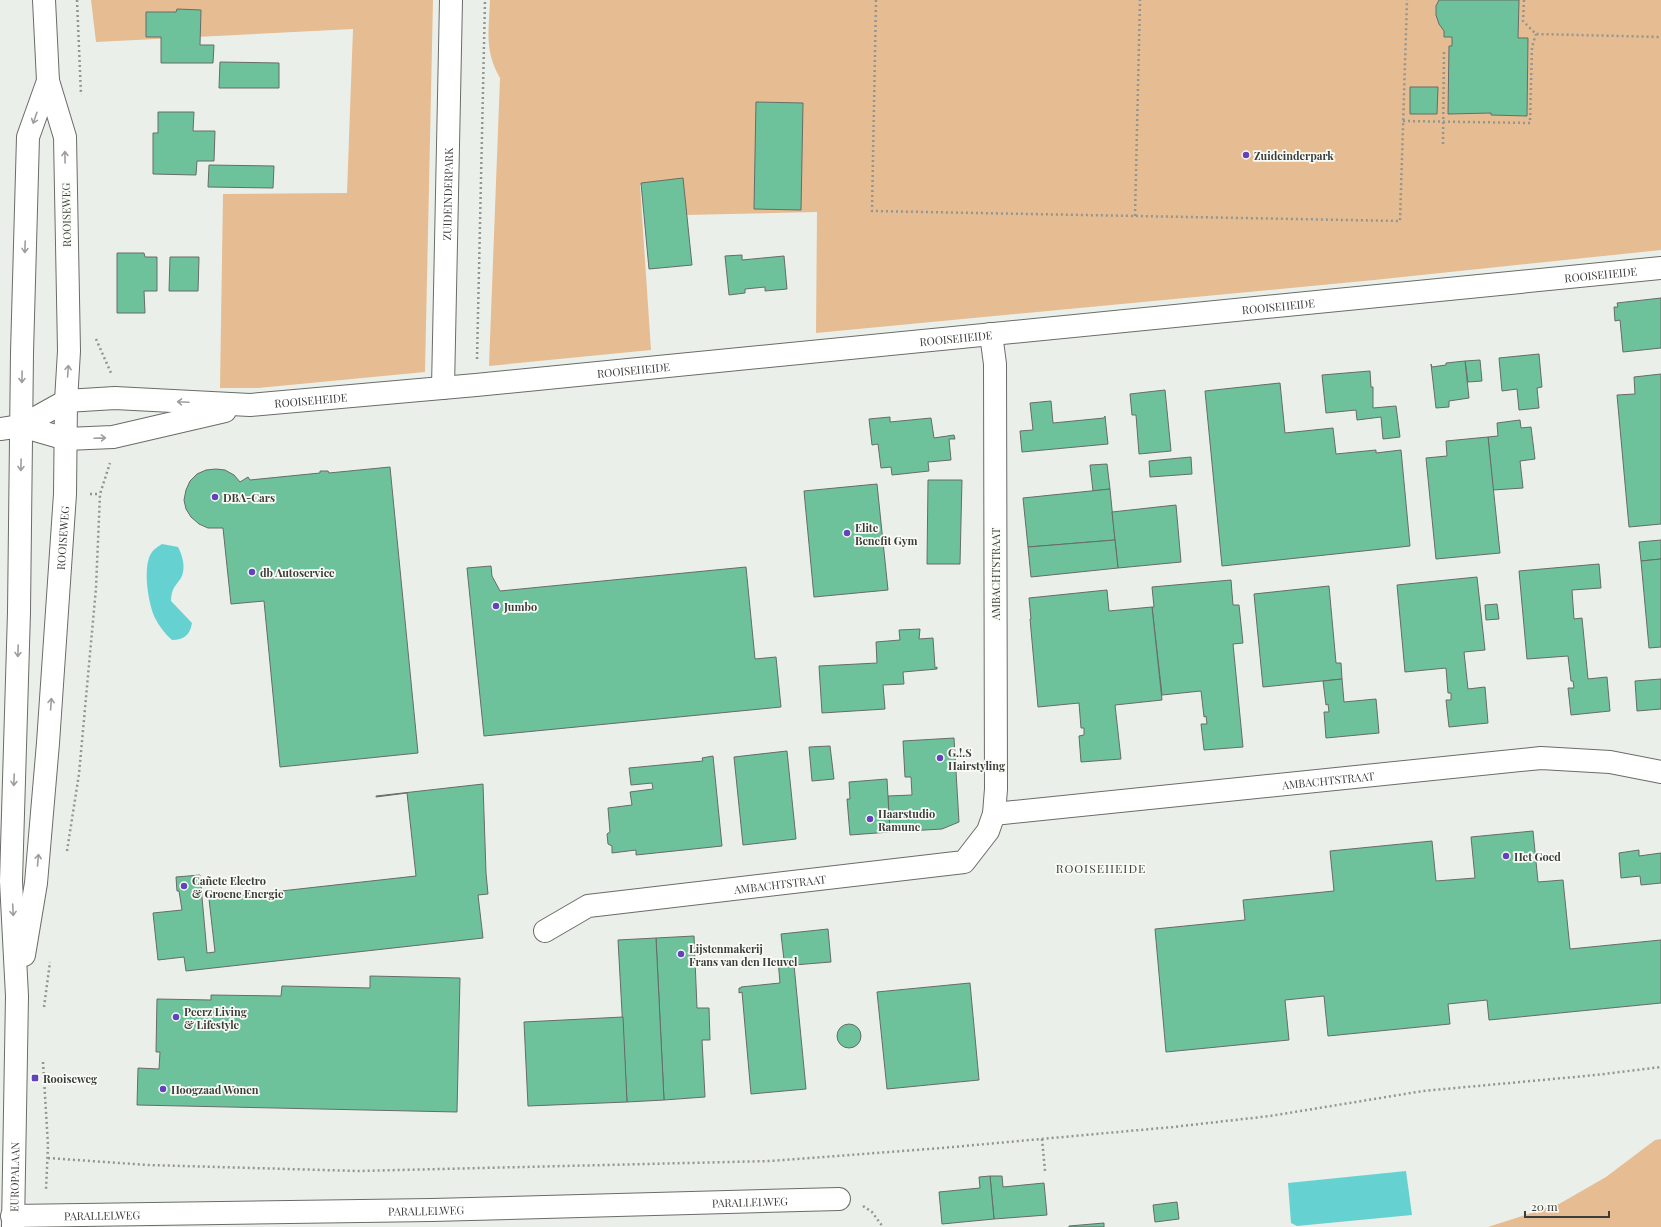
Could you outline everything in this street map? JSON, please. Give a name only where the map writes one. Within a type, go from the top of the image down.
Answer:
[{"type":"street","name":"ROOISEWEG","points":[[17,996],[36,883],[46,766],[65,494],[66,401],[69,351],[64,137],[48,81],[44,0]]},
{"type":"street","name":"ZUIDEINDERPARK","points":[[443,388],[451,0]]},
{"type":"street","name":"ROOISEWEG","points":[[15,1128],[17,996],[11,881],[19,612],[21,426],[28,137],[48,81]]},
{"type":"street","name":"ROOISEHEIDE","points":[[21,426],[66,401],[116,398],[250,405],[476,385],[1661,268]]},
{"type":"street","name":"AMBACHTSTRAAT","points":[[545,931],[588,906],[964,862],[988,831],[994,814],[996,789],[995,364],[991,334]]},
{"type":"street","name":"ROOISEHEIDE","points":[[21,426],[66,440],[114,437],[250,405]]},
{"type":"street","points":[[0,429],[21,426]]},
{"type":"street","name":"AMBACHTSTRAAT","points":[[994,814],[1540,758],[1610,762],[1661,772]]},
{"type":"street","name":"EUROPALAAN","points":[[12,1221],[15,1128]]},
{"type":"street","name":"PARALLELWEG","points":[[12,1221],[839,1199]]},
{"type":"path","points":[[476,385],[485,0]]},
{"type":"path","points":[[876,0],[872,211],[1400,221],[1407,0]]},
{"type":"path","points":[[1135,216],[1140,0]]},
{"type":"path","points":[[1524,0],[1523,21],[1536,34],[1661,37]]},
{"type":"path","points":[[1403,121],[1530,123],[1532,47],[1536,34]]},
{"type":"path","points":[[1443,144],[1444,49]]},
{"type":"path","points":[[48,1158],[148,1164],[358,1171],[770,1161],[942,1148],[1270,1116],[1423,1090],[1596,1075],[1661,1067]]},
{"type":"path","points":[[1042,1138],[1045,1171]]},
{"type":"shaded area","points":[[91,0],[433,0],[425,372],[258,388],[220,388],[223,194],[347,193],[353,29],[96,42]]},
{"type":"shaded area","name":"Zuideinderpark","points":[[490,0],[1661,0],[1661,250],[1374,280],[816,333],[817,212],[685,215],[683,181],[640,185],[651,350],[489,366],[500,78],[495,68],[490,49]]},
{"type":"shaded area","points":[[1661,1139],[1661,1227],[1488,1227],[1559,1204],[1606,1177],[1655,1140]]},
{"type":"water","points":[[162,544],[178,547],[181,554],[183,574],[175,586],[171,601],[192,623],[188,634],[183,638],[176,640],[172,640],[158,624],[152,611],[148,594],[147,566],[149,558],[153,551]]},
{"type":"water","points":[[1406,1171],[1412,1215],[1297,1226],[1291,1223],[1288,1183]]},
{"type":"building","points":[[1439,0],[1519,0],[1518,38],[1528,38],[1527,116],[1491,115],[1491,113],[1448,114],[1449,46],[1452,46],[1452,37],[1444,37],[1444,31],[1439,24],[1436,15],[1436,6]]},
{"type":"building","points":[[177,9],[201,10],[200,45],[214,45],[213,63],[161,63],[161,37],[146,37],[146,12],[176,12]]},
{"type":"building","points":[[220,62],[279,63],[279,88],[219,88]]},
{"type":"building","points":[[1410,87],[1438,87],[1437,114],[1410,114]]},
{"type":"building","points":[[756,102],[803,103],[801,210],[754,209]]},
{"type":"building","points":[[158,112],[194,112],[193,131],[215,131],[214,161],[197,161],[196,175],[153,174],[153,133],[158,133]]},
{"type":"building","points":[[209,165],[274,166],[273,188],[208,187]]},
{"type":"building","points":[[683,178],[692,265],[649,269],[641,183]]},
{"type":"building","points":[[117,253],[144,253],[145,257],[157,257],[157,291],[144,291],[145,313],[117,313]]},
{"type":"building","points":[[742,255],[742,260],[784,256],[787,289],[765,291],[765,287],[745,289],[745,293],[729,295],[725,256]]},
{"type":"building","points":[[170,257],[199,257],[198,291],[169,291]]},
{"type":"building","points":[[1661,298],[1661,348],[1623,352],[1620,320],[1615,321],[1614,307],[1618,307],[1617,303]]},
{"type":"building","points":[[1539,354],[1542,387],[1537,388],[1539,408],[1519,410],[1517,389],[1502,391],[1499,358]]},
{"type":"building","points":[[1480,360],[1482,381],[1468,382],[1465,361]]},
{"type":"building","points":[[1465,361],[1469,398],[1449,401],[1449,407],[1436,408],[1431,364],[1432,367],[1446,365],[1446,363]]},
{"type":"building","points":[[1370,371],[1371,387],[1373,387],[1373,408],[1396,406],[1400,437],[1383,439],[1381,417],[1357,420],[1356,410],[1326,413],[1322,375]]},
{"type":"building","points":[[1661,374],[1661,524],[1629,527],[1617,395],[1635,394],[1634,377]]},
{"type":"building","points":[[1280,383],[1285,433],[1333,428],[1336,454],[1376,450],[1376,453],[1401,450],[1410,546],[1222,566],[1205,391]]},
{"type":"building","points":[[1165,390],[1171,451],[1139,454],[1136,415],[1132,415],[1130,394]]},
{"type":"building","points":[[1051,401],[1053,423],[1104,418],[1105,416],[1108,444],[1022,452],[1020,431],[1033,430],[1030,403]]},
{"type":"building","points":[[890,417],[890,422],[931,418],[934,438],[954,435],[955,439],[949,439],[951,460],[928,462],[929,471],[892,475],[891,467],[881,468],[878,444],[872,445],[869,419]]},
{"type":"building","points":[[1520,420],[1521,428],[1531,427],[1535,459],[1520,461],[1523,488],[1493,490],[1488,437],[1498,436],[1497,423]]},
{"type":"building","points":[[1488,437],[1500,553],[1436,559],[1426,458],[1447,456],[1446,441]]},
{"type":"building","points":[[1191,457],[1192,474],[1150,477],[1149,461]]},
{"type":"building","points":[[1107,464],[1110,489],[1093,491],[1090,465]]},
{"type":"building","points":[[390,467],[418,753],[280,767],[264,601],[231,604],[223,528],[208,528],[199,524],[191,517],[186,509],[184,500],[186,490],[190,481],[197,474],[206,470],[225,470],[234,475],[240,482],[248,477],[250,480],[320,473],[320,471],[328,471],[329,473]]},
{"type":"building","points":[[928,480],[962,480],[960,564],[927,564]]},
{"type":"building","points":[[877,484],[888,590],[814,597],[804,491]]},
{"type":"building","points":[[1110,489],[1115,540],[1028,547],[1023,498]]},
{"type":"building","points":[[1176,505],[1181,562],[1118,568],[1112,512]]},
{"type":"building","points":[[1115,540],[1118,568],[1031,577],[1028,547]]},
{"type":"building","points":[[1661,540],[1661,559],[1641,561],[1639,542]]},
{"type":"building","points":[[1661,559],[1661,647],[1649,648],[1641,561]]},
{"type":"building","points":[[1599,564],[1601,588],[1572,590],[1574,619],[1582,618],[1588,679],[1607,677],[1610,711],[1571,715],[1568,688],[1574,688],[1573,681],[1571,681],[1568,656],[1527,659],[1519,571]]},
{"type":"building","points":[[491,566],[492,576],[500,591],[746,567],[755,659],[776,657],[781,707],[484,736],[467,568]]},
{"type":"building","points":[[1477,577],[1485,650],[1464,652],[1468,689],[1485,687],[1488,723],[1449,727],[1446,700],[1451,700],[1451,693],[1448,693],[1446,668],[1405,672],[1397,585]]},
{"type":"building","points":[[1231,580],[1233,605],[1239,605],[1243,643],[1233,644],[1243,747],[1204,750],[1201,724],[1207,724],[1206,716],[1204,717],[1201,691],[1162,695],[1152,607],[1154,607],[1152,587]]},
{"type":"building","points":[[1329,586],[1336,663],[1341,663],[1342,679],[1263,687],[1254,594]]},
{"type":"building","points":[[1107,590],[1109,611],[1152,607],[1162,700],[1115,705],[1121,759],[1081,762],[1079,736],[1084,735],[1084,728],[1081,728],[1079,703],[1038,707],[1029,598]]},
{"type":"building","points":[[1497,604],[1499,619],[1486,620],[1485,605]]},
{"type":"building","points":[[920,629],[919,639],[933,638],[935,668],[937,667],[937,669],[903,672],[904,684],[883,685],[885,709],[822,713],[819,666],[877,663],[876,642],[900,640],[899,630]]},
{"type":"building","points":[[1342,679],[1344,702],[1376,699],[1379,733],[1326,738],[1324,712],[1329,712],[1328,704],[1326,705],[1323,681]]},
{"type":"building","points":[[1661,679],[1661,709],[1637,711],[1635,681]]},
{"type":"building","points":[[954,738],[959,822],[942,829],[890,832],[888,796],[912,795],[911,777],[905,777],[903,741]]},
{"type":"building","points":[[830,746],[834,779],[812,781],[809,747]]},
{"type":"building","points":[[787,751],[796,839],[743,845],[734,757]]},
{"type":"building","points":[[713,756],[722,846],[636,855],[636,850],[612,853],[612,846],[608,844],[607,834],[610,832],[608,808],[632,805],[630,792],[653,789],[652,783],[631,785],[629,768],[703,761],[702,758]]},
{"type":"building","points":[[887,779],[890,832],[850,835],[847,799],[850,799],[849,782]]},
{"type":"building","points":[[483,784],[488,894],[478,895],[483,938],[186,971],[184,957],[158,960],[153,913],[182,910],[179,891],[177,891],[176,877],[200,875],[207,953],[215,952],[209,899],[416,876],[407,793],[376,796]]},
{"type":"building","points":[[1533,831],[1538,882],[1563,880],[1570,949],[1661,940],[1661,1003],[1489,1020],[1487,1000],[1448,1004],[1450,1024],[1328,1036],[1324,996],[1285,1000],[1289,1040],[1166,1052],[1155,929],[1245,920],[1243,900],[1334,891],[1330,851],[1432,841],[1436,881],[1475,878],[1471,837]]},
{"type":"building","points":[[1639,850],[1639,856],[1661,853],[1661,883],[1641,885],[1640,876],[1621,878],[1619,853]]},
{"type":"building","points":[[828,929],[831,962],[794,965],[806,1089],[751,1094],[742,992],[739,993],[739,988],[780,983],[778,960],[784,960],[781,934]]},
{"type":"building","points":[[694,936],[697,1008],[709,1008],[710,1040],[702,1040],[705,1097],[664,1100],[656,938]]},
{"type":"building","points":[[656,938],[664,1100],[627,1102],[618,940]]},
{"type":"building","points":[[370,976],[460,978],[457,1112],[137,1105],[138,1068],[159,1069],[160,1052],[156,1052],[157,999],[211,1000],[211,995],[281,996],[282,986],[370,988]]},
{"type":"building","points":[[970,983],[979,1080],[887,1089],[877,992]]},
{"type":"building","points":[[623,1017],[627,1102],[528,1106],[524,1022]]},
{"type":"building","points":[[849,1024],[858,1027],[861,1036],[858,1045],[849,1048],[840,1045],[837,1036],[840,1027]]},
{"type":"building","points":[[990,1176],[1002,1176],[1003,1187],[1044,1183],[1047,1215],[994,1219]]},
{"type":"building","points":[[990,1176],[994,1219],[942,1224],[939,1192],[980,1188],[979,1177]]},
{"type":"building","points":[[1177,1202],[1179,1219],[1155,1222],[1153,1205]]},
{"type":"building","points":[[1104,1223],[1104,1227],[1069,1227],[1069,1226]]},
{"type":"place","name":"Zuideinderpark","points":[[1246,155]]},
{"type":"place","name":"DBA-Cars","points":[[215,497]]},
{"type":"place","name":"Elite Benefit Gym","points":[[847,533]]},
{"type":"place","name":"db Autoservice","points":[[252,572]]},
{"type":"place","name":"Jumbo","points":[[496,606]]},
{"type":"place","name":"G.!.S Hairstyling","points":[[940,758]]},
{"type":"place","name":"Haarstudio Ramune","points":[[870,819]]},
{"type":"place","name":"Het Goed","points":[[1506,856]]},
{"type":"place","name":"Cañete Electro & Groene Energie","points":[[184,886]]},
{"type":"place","name":"Lijstenmakerij Frans van den Heuvel","points":[[681,954]]},
{"type":"place","name":"Peerz Living & Lifestyle","points":[[176,1017]]},
{"type":"place","name":"Rooiseweg","points":[[35,1078]]},
{"type":"place","name":"Hoogzaad Wonen","points":[[163,1089]]},
{"type":"district","name":"ROOISEHEIDE","points":[[1101,868]]}]
